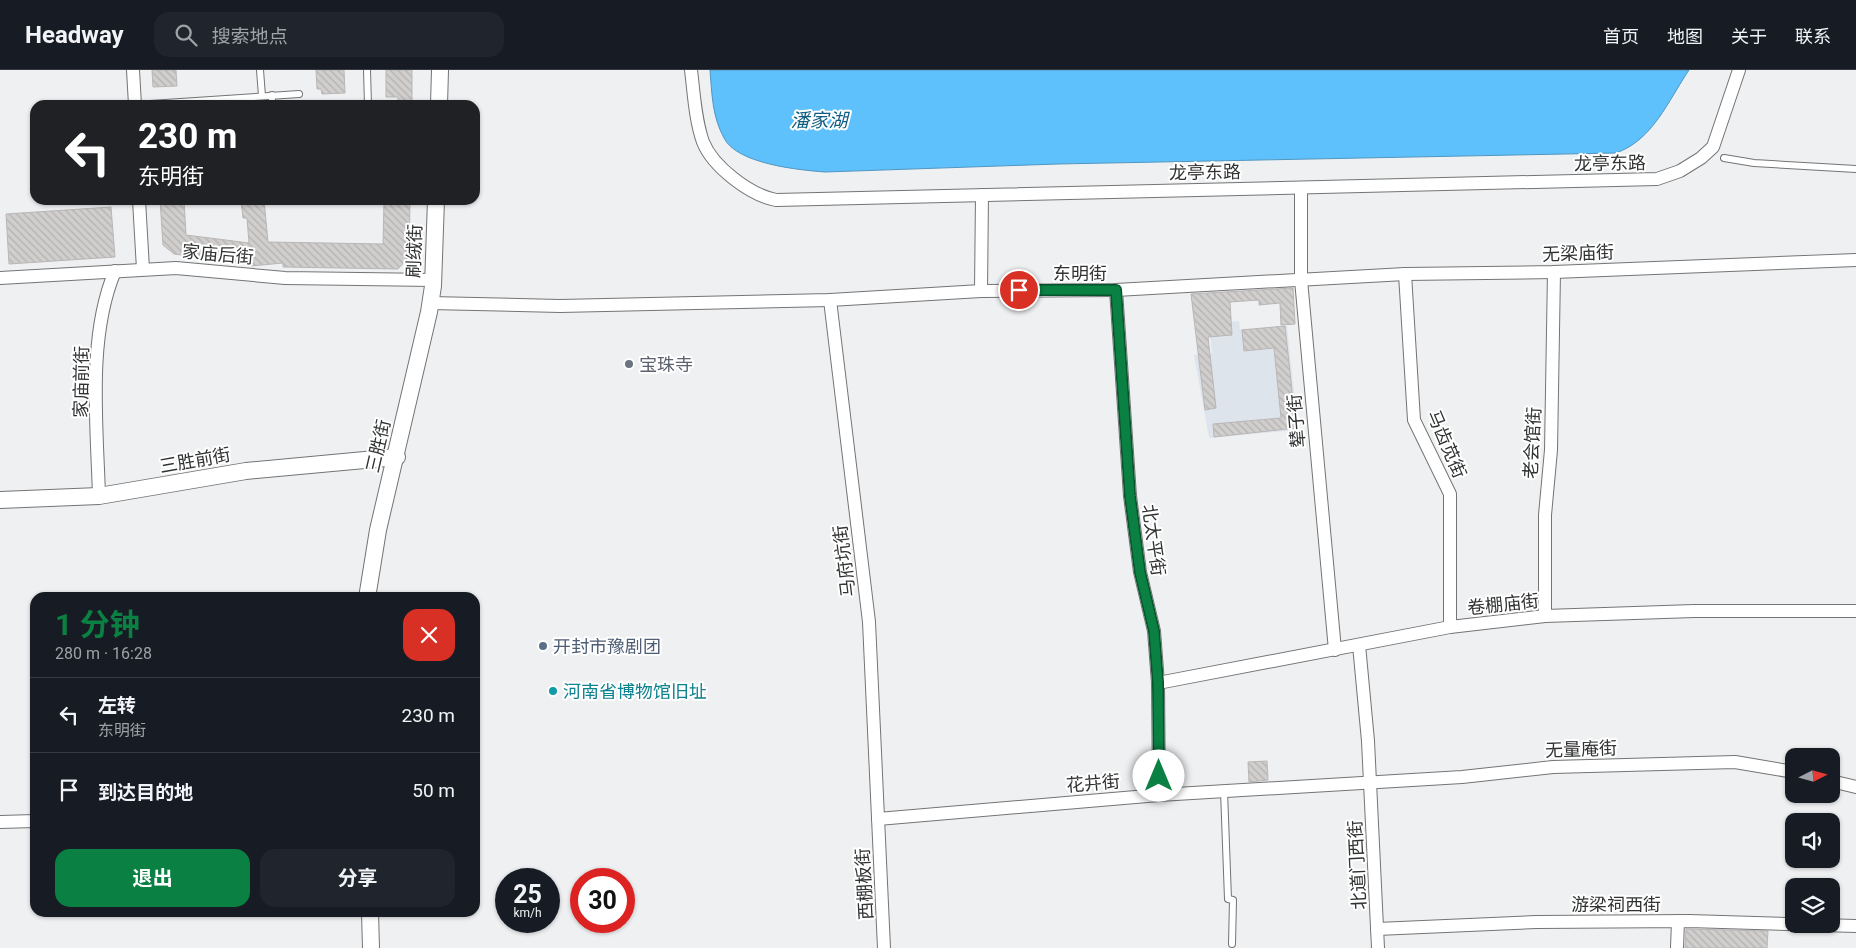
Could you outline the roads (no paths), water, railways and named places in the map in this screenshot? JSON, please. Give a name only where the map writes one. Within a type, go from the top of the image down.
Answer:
[{"type":"street","points":[[133,70],[135,100]]},
{"type":"street","points":[[439,100],[440,70]]},
{"type":"street","name":"龙亭东路","points":[[691,70],[696,116],[704,143],[719,164],[735,180],[763,198],[776,200],[1657,180],[1687,167],[1713,147],[1740,70]]},
{"type":"street","name":"辇子街","points":[[1302,188],[1301,280],[1335,650]]},
{"type":"street","points":[[981,291],[982,195]]},
{"type":"street","points":[[139,205],[143,269]]},
{"type":"street","name":"刷绒街","points":[[430,303],[434,280],[436,205]]},
{"type":"street","name":"无梁庙街","points":[[1301,280],[1405,274],[1554,272],[1856,260]]},
{"type":"street","name":"家庙后街","points":[[0,278],[185,268],[285,278],[434,280]]},
{"type":"street","name":"家庙前街","points":[[99,496],[98,340],[105,293],[115,271]]},
{"type":"street","name":"老会馆街","points":[[1545,616],[1545,515],[1551,450],[1554,272]]},
{"type":"street","name":"马齿苋街","points":[[1405,274],[1414,420],[1450,494],[1450,627]]},
{"type":"street","name":"东明街","points":[[430,303],[560,306],[830,300],[981,291],[1116,290],[1301,280]]},
{"type":"street","name":"北太平街","points":[[1116,290],[1130,496],[1140,572],[1154,631],[1158,683],[1159,795]]},
{"type":"street","name":"马府坑街","points":[[830,300],[869,622],[878,819]]},
{"type":"street","name":"三胜街","points":[[369,592],[378,530],[397,457],[430,303]]},
{"type":"street","name":"三胜前街","points":[[0,500],[99,496],[246,471],[397,457]]},
{"type":"street","name":"卷棚庙街","points":[[1158,683],[1450,627],[1545,616],[1694,611],[1856,612]]},
{"type":"street","name":"北道门西街","points":[[1359,644],[1370,781],[1378,948]]},
{"type":"street","name":"无量庵街","points":[[1370,781],[1462,777],[1553,767],[1735,762],[1785,770]]},
{"type":"street","name":"花井街","points":[[878,819],[1159,795],[1370,781]]},
{"type":"street","points":[[1840,783],[1856,787]]},
{"type":"street","name":"西棚板街","points":[[878,819],[884,948]]},
{"type":"street","points":[[0,822],[30,821]]},
{"type":"street","points":[[370,917],[371,948]]},
{"type":"street","name":"游梁祠西街","points":[[1377,929],[1536,922],[1678,922],[1856,926]]},
{"type":"street","points":[[1677,948],[1678,922]]},
{"type":"lane","points":[[260,70],[262,96]]},
{"type":"lane","points":[[367,70],[368,100]]},
{"type":"lane","points":[[206,100],[299,94]]},
{"type":"lane","points":[[272,95],[272,100]]},
{"type":"lane","points":[[1724,158],[1754,163],[1856,169]]},
{"type":"lane","points":[[1224,791],[1228,899],[1232,900],[1232,944]]},
{"type":"water","name":"潘家湖","points":[[710,70],[1689,70],[1650,129],[1629,147],[1616,153],[1058,164],[825,172],[800,170],[770,164],[755,160],[731,147],[724,138],[717,121],[713,105]]},
{"type":"place","name":"宝珠寺","points":[[629,364]]},
{"type":"place","name":"开封市豫剧团","points":[[543,646]]},
{"type":"place","name":"河南省博物馆旧址","points":[[553,691]]}]
